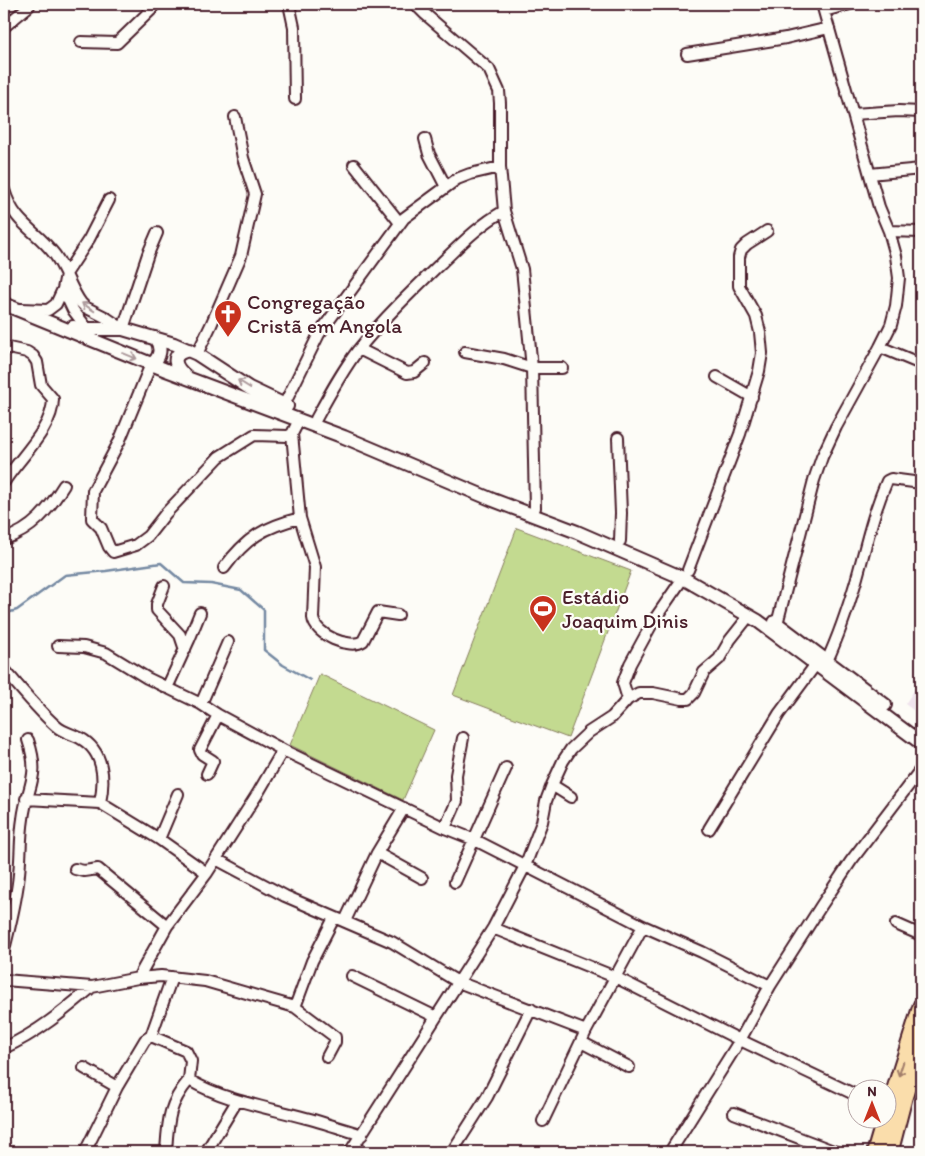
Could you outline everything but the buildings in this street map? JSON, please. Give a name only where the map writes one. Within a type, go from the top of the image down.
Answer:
[{"type":"main road","points":[[898,1078],[921,1006]]},
{"type":"main road","points":[[890,1152],[904,1098],[921,1045]]},
{"type":"main road","points":[[875,1152],[882,1128]]},
{"type":"street","points":[[81,42],[117,43],[151,10],[154,4]]},
{"type":"street","points":[[290,4],[294,27],[294,99]]},
{"type":"street","points":[[415,4],[489,69],[499,91],[500,167],[504,211],[522,269],[532,368],[535,508]]},
{"type":"street","points":[[777,624],[814,480],[822,457],[836,427],[880,347],[896,306],[898,278],[896,256],[889,231],[879,207],[823,7],[850,4]]},
{"type":"street","points":[[4,27],[29,6]]},
{"type":"street","points":[[687,54],[786,38],[829,28]]},
{"type":"street","points":[[853,114],[900,111],[921,112]]},
{"type":"street","points":[[193,352],[241,256],[254,194],[243,158],[235,117]]},
{"type":"street","points":[[425,139],[429,154],[446,187]]},
{"type":"street","points":[[354,166],[400,223]]},
{"type":"street","points":[[284,405],[319,334],[400,223],[409,214],[446,187],[470,174],[500,167]]},
{"type":"street","points":[[870,174],[921,169]]},
{"type":"street","points":[[4,190],[13,212],[55,254],[77,297],[85,307],[123,329]]},
{"type":"street","points":[[10,306],[48,310],[56,304],[63,289],[66,274],[90,239],[109,200]]},
{"type":"street","points":[[316,419],[340,376],[359,349],[468,236],[487,220],[504,211]]},
{"type":"street","points":[[628,699],[623,683],[630,664],[654,620],[686,574],[708,515],[727,472],[752,397],[762,353],[760,332],[756,316],[739,286],[738,257],[741,250],[747,244],[767,230]]},
{"type":"street","points":[[889,231],[921,232]]},
{"type":"street","points":[[123,329],[148,254],[157,234]]},
{"type":"street","points":[[63,289],[73,310],[103,344]]},
{"type":"street","points":[[10,306],[151,364],[344,437],[493,500],[686,574],[822,662],[921,733]]},
{"type":"street","points":[[53,324],[88,329],[123,329],[193,352],[249,388],[284,405],[620,541],[686,574],[777,624],[921,743]]},
{"type":"street","points":[[155,338],[160,345],[160,353],[151,364],[119,442],[93,491],[92,519],[101,528],[113,552],[136,546],[148,536],[160,520],[219,457],[254,435],[284,437],[292,434]]},
{"type":"street","points":[[880,347],[921,364]]},
{"type":"street","points":[[359,349],[407,373],[414,372],[425,363]]},
{"type":"street","points":[[4,482],[41,433],[53,404],[51,395],[41,385],[36,358],[27,352],[5,350]]},
{"type":"street","points":[[188,378],[180,371],[175,362],[179,354],[193,352]]},
{"type":"street","points":[[465,352],[504,359],[532,368],[562,368]]},
{"type":"street","points":[[717,377],[752,397]]},
{"type":"street","points":[[299,420],[292,434],[300,518],[315,567],[313,621],[317,629],[331,638],[351,644],[360,644],[363,642],[378,612],[398,615]]},
{"type":"street","points":[[618,438],[621,513],[620,541]]},
{"type":"street","points":[[709,828],[779,714],[822,662],[839,634],[868,532],[887,481],[891,479],[921,483]]},
{"type":"street","points":[[4,539],[18,534],[36,521],[48,510],[64,485]]},
{"type":"street","points":[[224,568],[254,536],[276,524],[300,518]]},
{"type":"street","points":[[164,586],[157,604],[157,610],[180,635],[185,650]]},
{"type":"street","points":[[167,688],[200,613]]},
{"type":"street","points":[[350,1152],[493,928],[524,866],[542,822],[546,801],[552,785],[571,749],[589,732],[612,718],[628,699],[644,692],[688,699],[694,693],[704,672],[719,659],[730,640],[749,616]]},
{"type":"street","points":[[201,704],[228,642]]},
{"type":"street","points":[[58,646],[95,649],[201,704],[283,750],[445,828],[475,840],[643,926],[702,952],[770,986]]},
{"type":"street","points":[[4,669],[57,728],[83,739],[91,746],[101,765],[103,778],[100,803]]},
{"type":"street","points":[[207,774],[212,761],[202,754],[200,750],[218,715]]},
{"type":"street","points":[[445,828],[457,801],[456,774],[462,738]]},
{"type":"street","points":[[4,950],[16,898],[22,820],[26,799],[33,783],[33,756],[28,740]]},
{"type":"street","points":[[138,978],[167,926],[207,873],[283,750]]},
{"type":"street","points":[[455,882],[506,768]]},
{"type":"street","points":[[670,1152],[740,1040],[770,986],[851,861],[921,769]]},
{"type":"street","points":[[552,785],[571,797]]},
{"type":"street","points":[[159,839],[178,794]]},
{"type":"street","points":[[26,799],[100,803],[159,839],[207,873]]},
{"type":"street","points":[[345,921],[378,853],[404,808]]},
{"type":"street","points":[[378,853],[422,878]]},
{"type":"street","points":[[216,859],[285,896],[392,942],[458,982],[586,1031]]},
{"type":"street","points":[[75,869],[84,871],[98,869],[167,926]]},
{"type":"street","points":[[294,1007],[312,961],[334,918]]},
{"type":"street","points":[[896,924],[921,935]]},
{"type":"street","points":[[543,1121],[586,1031],[643,926]]},
{"type":"street","points":[[493,928],[615,977],[740,1040],[848,1091]]},
{"type":"street","points":[[4,980],[92,987],[138,978],[161,976],[223,986],[294,1007],[335,1037],[335,1042],[327,1057]]},
{"type":"street","points":[[352,976],[436,1017]]},
{"type":"street","points":[[85,1152],[117,1087],[145,1040],[151,1036],[172,977]]},
{"type":"street","points":[[4,1048],[53,1020],[92,987]]},
{"type":"street","points":[[456,1150],[487,1097],[531,1010]]},
{"type":"street","points":[[151,1036],[186,1050],[191,1061],[189,1080],[176,1097],[171,1108],[166,1152]]},
{"type":"street","points":[[581,1042],[629,1067]]},
{"type":"street","points":[[84,1068],[117,1087]]},
{"type":"street","points":[[189,1080],[214,1093],[237,1101],[307,1118],[362,1135]]},
{"type":"street","points":[[206,1152],[237,1101]]},
{"type":"street","points":[[734,1113],[836,1152]]},
{"type":"shaded area","points":[[921,680],[921,716],[905,704]]},
{"type":"green space","name":"Estádio Joaquim Dinis","points":[[517,528],[631,571],[568,738],[453,695]]},
{"type":"green space","points":[[320,674],[434,730],[403,800],[290,745]]},
{"type":"waterway","points":[[4,614],[17,610],[65,575],[161,563],[184,583],[211,584],[241,590],[264,610],[264,650],[283,665],[310,680]]},
{"type":"place","name":"Congregação Cristã em Angola","points":[[228,338]]},
{"type":"place","name":"Estádio Joaquim Dinis","points":[[543,633]]}]
